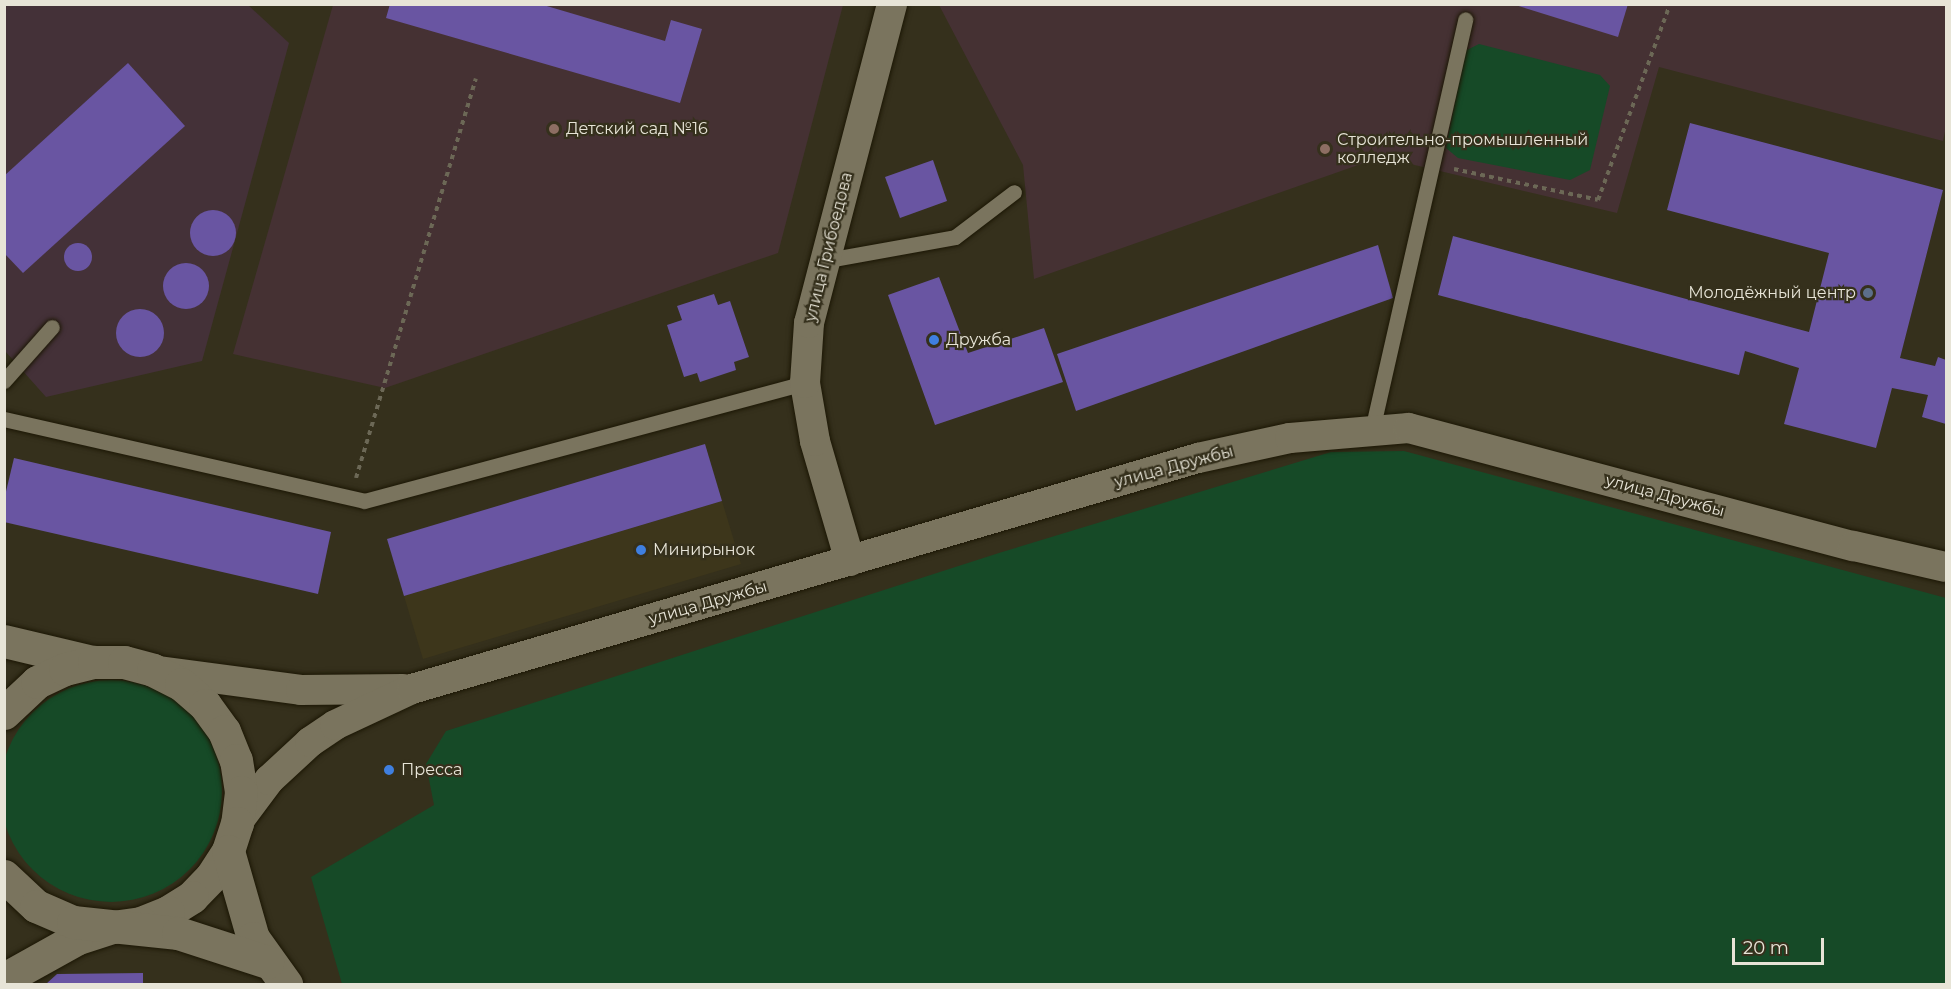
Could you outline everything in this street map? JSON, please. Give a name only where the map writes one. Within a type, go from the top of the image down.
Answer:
[{"type":"street","name":"улица Грибоедова","points":[[850,561],[815,441],[805,382],[809,323],[822,261],[892,4]]},
{"type":"street","name":"улица Дружбы","points":[[412,689],[1198,458],[1290,438],[1372,430],[1408,428],[1854,546],[1947,567]]},
{"type":"street","points":[[4,641],[94,663]]},
{"type":"street","points":[[4,713],[38,682],[65,669],[94,663],[124,662],[153,670],[301,690],[412,689]]},
{"type":"street","points":[[153,670],[182,684],[205,705],[224,731],[236,760],[241,792],[232,837],[253,938],[276,973]]},
{"type":"street","points":[[4,979],[52,950],[112,927],[141,923],[176,907],[212,876],[232,837],[269,780],[310,742],[335,725],[412,689]]},
{"type":"street","points":[[4,876],[36,906],[72,922],[178,933],[276,973]]},
{"type":"lane","points":[[1372,430],[1430,164],[1465,19]]},
{"type":"lane","points":[[822,261],[955,237],[1014,192]]},
{"type":"lane","points":[[4,381],[52,327]]},
{"type":"lane","points":[[4,419],[364,501],[805,382]]},
{"type":"path","points":[[1430,164],[1598,200],[1670,4]]},
{"type":"path","points":[[350,498],[476,79]]},
{"type":"shaded area","points":[[5,5],[248,5],[289,43],[202,361],[46,397],[5,351]]},
{"type":"shaded area","name":"Детский сад №16","points":[[333,5],[843,5],[778,253],[385,388],[233,354]]},
{"type":"shaded area","name":"Строительно-промышленный колледж","points":[[939,5],[1946,5],[1946,127],[1943,141],[1659,67],[1617,213],[1381,157],[1034,279],[1023,165]]},
{"type":"shaded area","points":[[722,501],[741,564],[423,659],[404,596]]},
{"type":"green space","points":[[1479,44],[1600,75],[1610,86],[1590,170],[1570,180],[1458,158],[1446,148],[1465,51]]},
{"type":"green space","points":[[1404,451],[1946,598],[1946,984],[342,984],[311,877],[434,805],[426,764],[446,731],[1002,552],[1331,452]]},
{"type":"green space","points":[[111,680],[133,682],[163,693],[181,705],[197,721],[209,739],[217,759],[222,791],[220,813],[209,843],[197,861],[181,877],[163,889],[143,897],[111,902],[89,900],[59,889],[41,877],[25,861],[13,843],[5,823],[0,791],[2,769],[13,739],[25,721],[41,705],[59,693],[79,685]]},
{"type":"building","points":[[390,4],[540,4],[665,41],[671,20],[702,29],[680,103],[386,18]]},
{"type":"building","points":[[1512,4],[1628,4],[1618,37]]},
{"type":"building","points":[[128,63],[185,126],[23,273],[4,253],[4,176]]},
{"type":"building","name":"Молодёжный центр","points":[[1690,123],[1943,190],[1900,358],[1935,366],[1938,357],[1946,360],[1946,424],[1922,417],[1928,395],[1892,388],[1876,448],[1784,424],[1799,368],[1745,351],[1739,375],[1438,295],[1453,236],[1809,332],[1829,253],[1667,210]]},
{"type":"building","points":[[933,160],[947,201],[900,218],[885,177]]},
{"type":"building","points":[[213,210],[229,217],[236,233],[229,249],[213,256],[197,249],[190,233],[197,217]]},
{"type":"building","points":[[78,243],[88,247],[92,257],[88,267],[78,271],[68,267],[64,257],[68,247]]},
{"type":"building","points":[[1378,245],[1393,298],[1076,411],[1057,354]]},
{"type":"building","points":[[186,263],[202,270],[209,286],[202,302],[186,309],[170,302],[163,286],[170,270]]},
{"type":"building","name":"Дружба","points":[[939,277],[968,353],[1044,328],[1063,382],[935,425],[888,295]]},
{"type":"building","points":[[714,294],[718,305],[730,301],[749,357],[734,362],[736,370],[700,382],[697,373],[684,377],[667,325],[682,320],[677,306]]},
{"type":"building","points":[[135,309],[145,309],[157,316],[164,328],[164,338],[157,350],[145,357],[135,357],[120,346],[116,338],[116,328],[127,313]]},
{"type":"building","points":[[705,444],[722,501],[404,596],[387,539]]},
{"type":"building","points":[[14,458],[331,532],[318,594],[4,522],[4,500]]},
{"type":"building","points":[[143,973],[143,984],[46,984],[57,974]]},
{"type":"place","name":"Детский сад №16","points":[[554,129]]},
{"type":"place","name":"Строительно-промышленный колледж","points":[[1325,149]]},
{"type":"place","name":"Молодёжный центр","points":[[1868,293]]},
{"type":"place","name":"Дружба","points":[[934,340]]},
{"type":"place","name":"Минирынок","points":[[641,550]]},
{"type":"place","name":"Пресса","points":[[389,770]]}]
